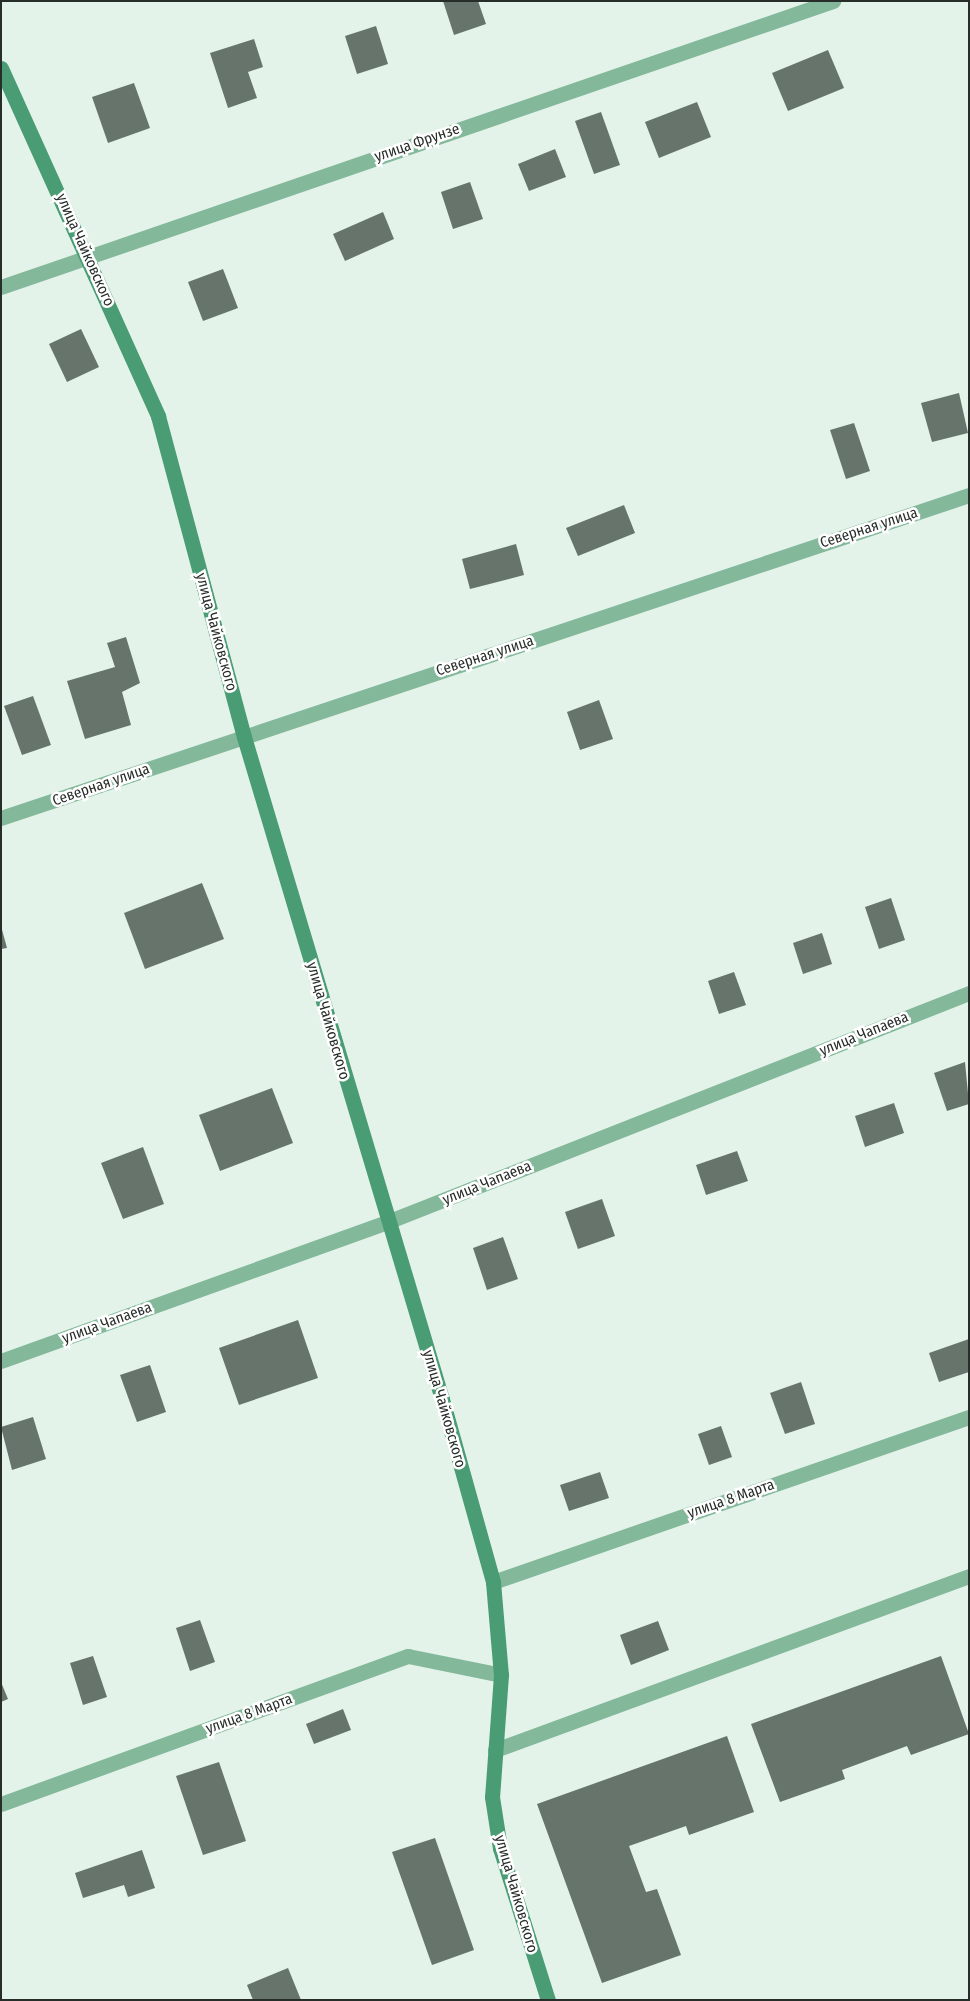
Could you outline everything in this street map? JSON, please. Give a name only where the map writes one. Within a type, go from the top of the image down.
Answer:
[{"type":"street","name":"улица Фрунзе","points":[[1,287],[833,1]]},
{"type":"street","name":"улица Чайковского","points":[[1,68],[89,256],[158,416],[244,737],[493,1582],[501,1675],[492,1797],[500,1848],[548,2000]]},
{"type":"street","name":"Северная улица","points":[[1,818],[969,495]]},
{"type":"street","name":"улица Чапаева","points":[[1,1361],[387,1222],[969,993]]},
{"type":"street","name":"улица 8 Марта","points":[[493,1582],[969,1417]]},
{"type":"street","points":[[495,1750],[969,1576]]},
{"type":"street","name":"улица 8 Марта","points":[[1,1804],[408,1656],[501,1675]]},
{"type":"building","points":[[443,1],[478,1],[486,24],[454,35]]},
{"type":"building","points":[[376,26],[388,64],[357,74],[345,36]]},
{"type":"building","points":[[254,39],[263,67],[248,72],[257,98],[228,108],[210,53]]},
{"type":"building","points":[[828,50],[844,88],[788,111],[772,73]]},
{"type":"building","points":[[134,83],[150,128],[108,143],[92,97]]},
{"type":"building","points":[[697,102],[711,137],[659,158],[645,122]]},
{"type":"building","points":[[601,112],[620,165],[594,174],[575,121]]},
{"type":"building","points":[[555,149],[566,177],[529,191],[518,164]]},
{"type":"building","points":[[470,182],[483,219],[453,229],[441,192]]},
{"type":"building","points":[[383,212],[394,239],[345,261],[333,234]]},
{"type":"building","points":[[223,269],[238,308],[203,321],[188,282]]},
{"type":"building","points":[[81,329],[99,367],[67,382],[49,344]]},
{"type":"building","points":[[959,393],[968,433],[932,442],[921,403]]},
{"type":"building","points":[[854,423],[870,471],[846,479],[830,430]]},
{"type":"building","points":[[624,505],[635,533],[578,556],[566,528]]},
{"type":"building","points":[[516,544],[524,575],[470,589],[462,559]]},
{"type":"building","points":[[126,637],[140,683],[122,692],[131,725],[85,739],[67,681],[115,667],[107,643]]},
{"type":"building","points":[[33,696],[51,745],[22,755],[4,706]]},
{"type":"building","points":[[599,700],[613,739],[580,750],[567,712]]},
{"type":"building","points":[[202,883],[224,939],[145,969],[124,913]]},
{"type":"building","points":[[891,898],[905,940],[879,949],[865,907]]},
{"type":"building","points":[[1,926],[7,948],[1,949]]},
{"type":"building","points":[[822,933],[832,964],[803,974],[793,943]]},
{"type":"building","points":[[734,972],[746,1005],[719,1014],[708,981]]},
{"type":"building","points":[[965,1062],[969,1104],[947,1111],[934,1073]]},
{"type":"building","points":[[272,1088],[293,1143],[220,1171],[199,1115]]},
{"type":"building","points":[[894,1103],[904,1133],[865,1147],[855,1116]]},
{"type":"building","points":[[143,1147],[164,1204],[123,1219],[101,1163]]},
{"type":"building","points":[[737,1151],[748,1181],[706,1195],[696,1165]]},
{"type":"building","points":[[602,1199],[615,1236],[578,1249],[565,1212]]},
{"type":"building","points":[[503,1237],[518,1279],[487,1290],[473,1248]]},
{"type":"building","points":[[298,1320],[318,1378],[239,1405],[219,1348]]},
{"type":"building","points":[[969,1339],[969,1372],[939,1382],[929,1353]]},
{"type":"building","points":[[150,1365],[166,1412],[137,1422],[120,1375]]},
{"type":"building","points":[[801,1382],[815,1424],[785,1434],[770,1393]]},
{"type":"building","points":[[33,1417],[46,1459],[12,1470],[1,1427]]},
{"type":"building","points":[[721,1426],[732,1457],[709,1465],[698,1434]]},
{"type":"building","points":[[600,1472],[609,1498],[569,1511],[560,1485]]},
{"type":"building","points":[[200,1620],[215,1662],[190,1671],[176,1628]]},
{"type":"building","points":[[658,1621],[669,1650],[631,1665],[620,1635]]},
{"type":"building","points":[[93,1656],[107,1697],[83,1705],[70,1663]]},
{"type":"building","points":[[941,1656],[969,1734],[911,1755],[907,1746],[842,1770],[845,1779],[780,1802],[751,1724]]},
{"type":"building","points":[[1,1682],[8,1699],[1,1702]]},
{"type":"building","points":[[343,1709],[351,1730],[314,1744],[306,1724]]},
{"type":"building","points":[[727,1736],[754,1812],[689,1835],[686,1826],[629,1846],[646,1892],[657,1889],[681,1955],[602,1983],[537,1804]]},
{"type":"building","points":[[219,1762],[246,1841],[203,1855],[176,1776]]},
{"type":"building","points":[[435,1838],[474,1950],[432,1965],[392,1852]]},
{"type":"building","points":[[142,1850],[155,1888],[128,1897],[124,1885],[83,1898],[75,1873]]},
{"type":"building","points":[[288,1968],[301,2000],[253,2000],[247,1985]]}]
